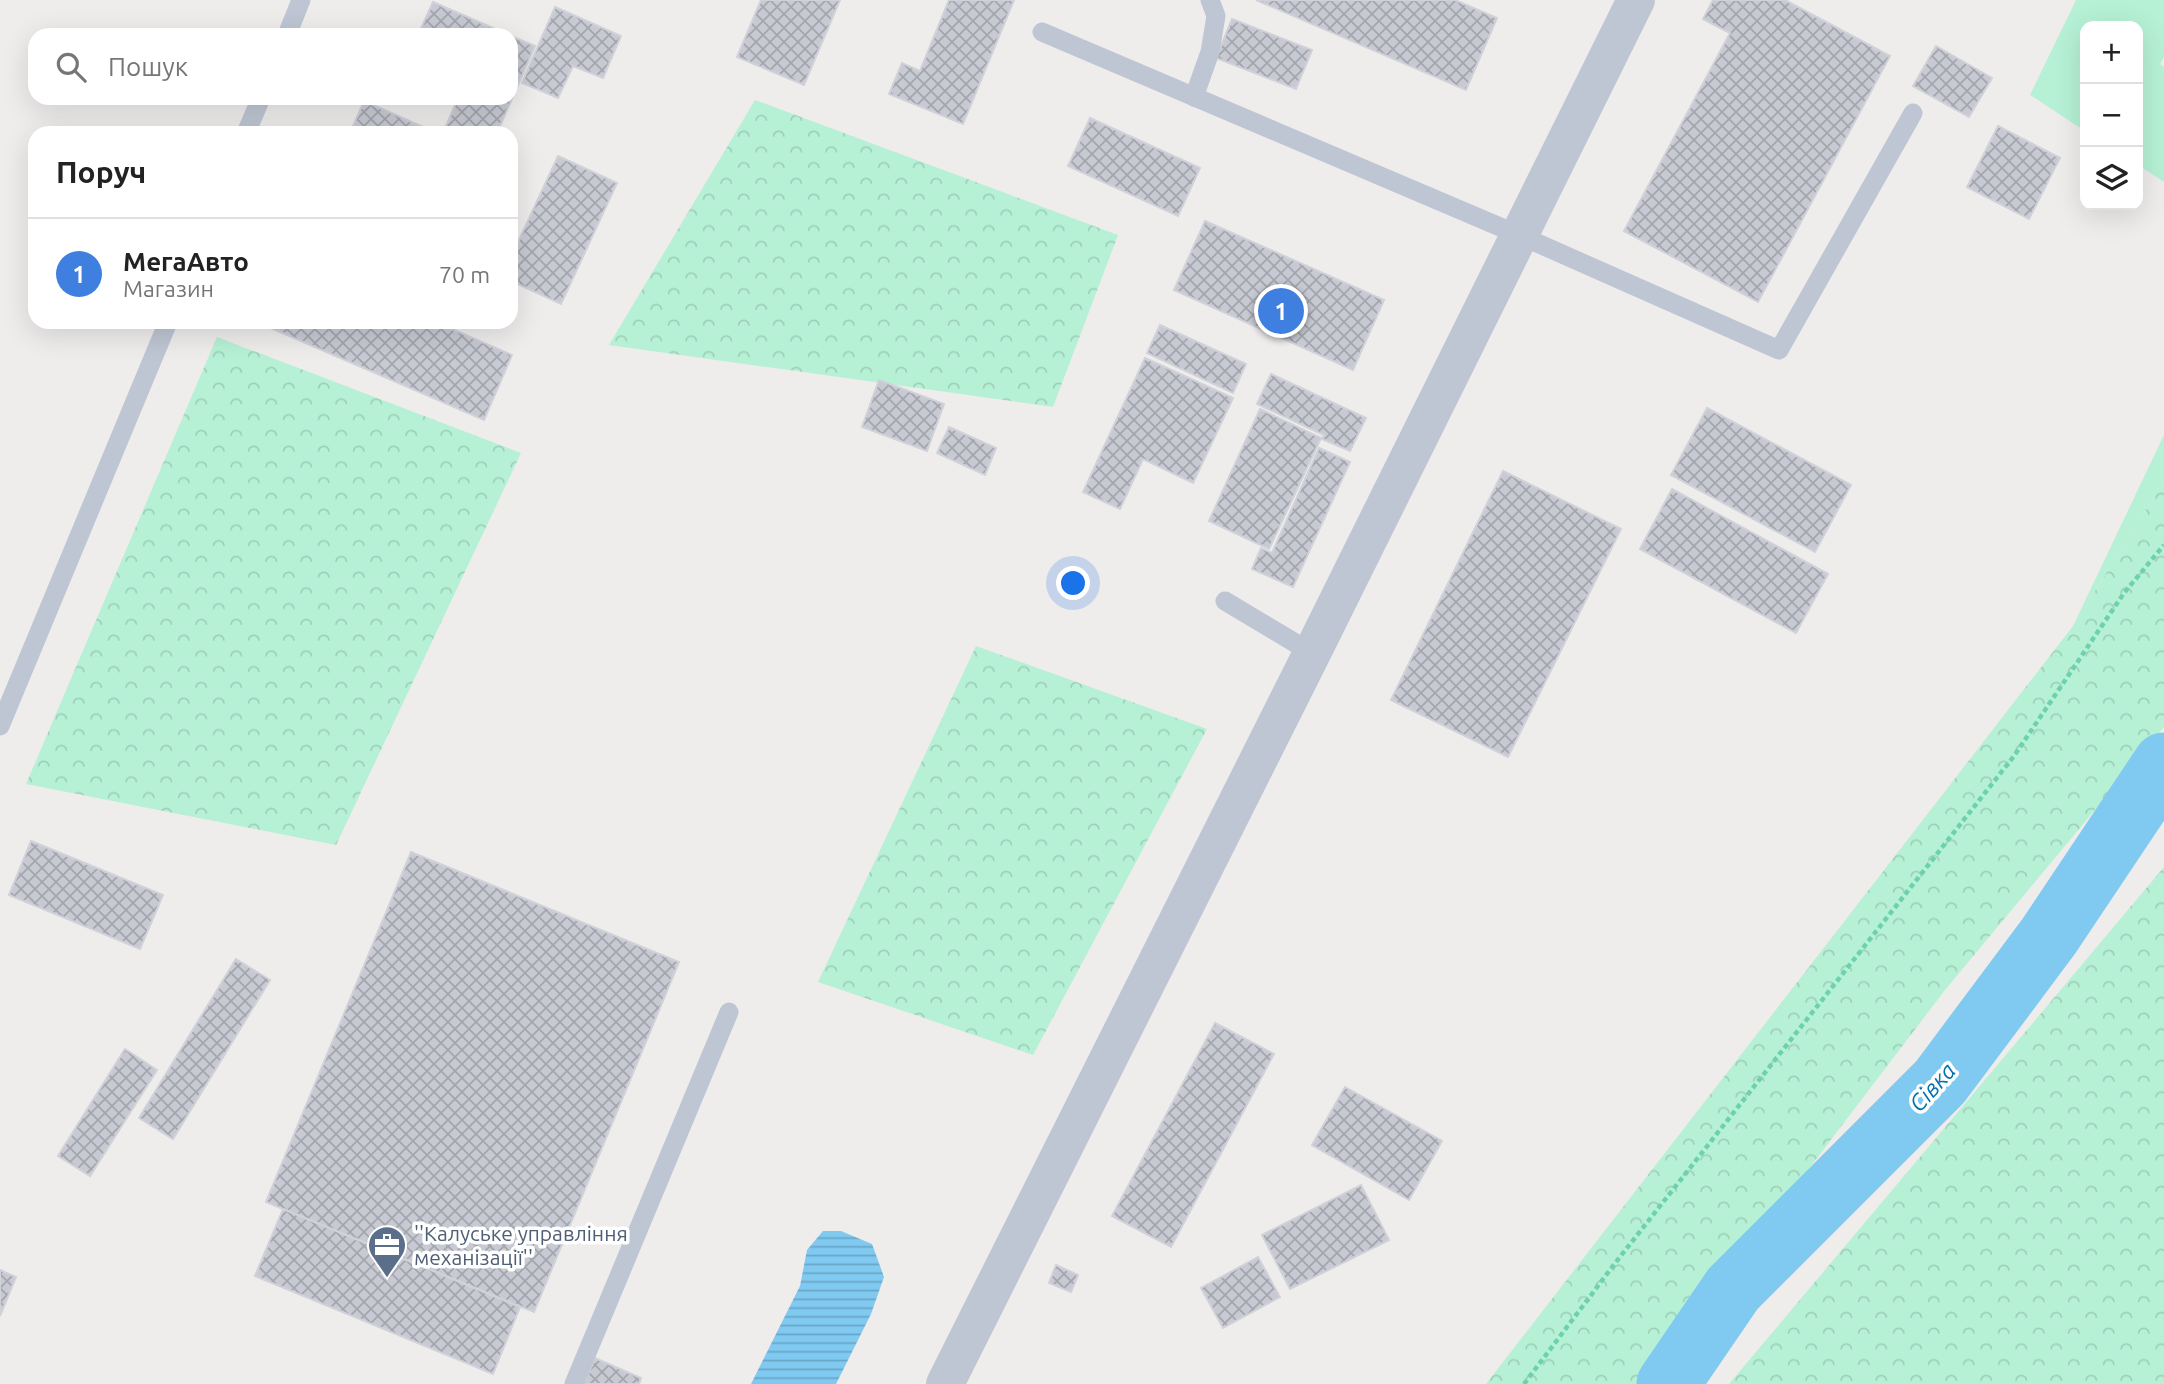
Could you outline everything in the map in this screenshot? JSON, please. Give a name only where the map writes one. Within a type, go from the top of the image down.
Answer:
[{"type":"street","points":[[945,1384],[1636,0]]},
{"type":"lane","points":[[290,28],[301,0]]},
{"type":"lane","points":[[1194,97],[1210,52],[1216,16],[1210,0]]},
{"type":"lane","points":[[1042,32],[1519,235],[1779,350],[1913,113]]},
{"type":"lane","points":[[249,126],[258,105]]},
{"type":"lane","points":[[0,726],[165,329]]},
{"type":"lane","points":[[1225,601],[1312,653]]},
{"type":"lane","points":[[574,1384],[729,1012]]},
{"type":"path","points":[[1524,1384],[1625,1251],[2014,756],[2124,593],[2164,545]]},
{"type":"green space","points":[[2076,0],[2164,0],[2164,57],[2160,64],[2164,67],[2164,182],[2143,168],[2143,21],[2080,21],[2080,128],[2030,95]]},
{"type":"green space","points":[[755,100],[1118,235],[1053,407],[609,345]]},
{"type":"green space","points":[[217,337],[521,453],[336,845],[26,784]]},
{"type":"green space","points":[[2164,435],[2164,481],[2073,626]]},
{"type":"green space","points":[[2164,481],[2164,727],[1945,990],[1645,1384],[1486,1384],[2073,626]]},
{"type":"green space","points":[[976,646],[1207,729],[1033,1055],[818,982]]},
{"type":"green space","points":[[2164,867],[2164,1384],[1729,1384]]},
{"type":"water","points":[[823,1231],[841,1231],[872,1244],[884,1277],[871,1314],[836,1384],[751,1384],[800,1286],[807,1250]]},
{"type":"building","points":[[761,0],[840,0],[804,85],[737,57]]},
{"type":"building","points":[[949,0],[1014,0],[963,124],[889,94],[902,63],[920,71]]},
{"type":"building","points":[[1256,0],[1455,0],[1497,18],[1466,90]]},
{"type":"building","points":[[1713,0],[1785,0],[1890,56],[1758,302],[1624,231],[1730,33],[1703,19]]},
{"type":"building","points":[[433,2],[493,28],[421,28]]},
{"type":"building","points":[[555,7],[621,36],[603,78],[573,66],[558,98],[522,83]]},
{"type":"building","points":[[1232,19],[1312,50],[1296,89],[1216,58]]},
{"type":"building","points":[[518,39],[535,46],[518,85]]},
{"type":"building","points":[[1936,46],[1992,78],[1969,117],[1913,86]]},
{"type":"building","points":[[362,105],[373,105],[421,126],[353,126]]},
{"type":"building","points":[[455,105],[509,105],[500,126],[446,126]]},
{"type":"building","points":[[1090,118],[1200,168],[1178,216],[1068,166]]},
{"type":"building","points":[[1998,126],[2060,158],[2029,219],[1967,187]]},
{"type":"building","points":[[558,156],[617,183],[561,304],[518,284],[518,242]]},
{"type":"building","points":[[1205,221],[1384,300],[1353,370],[1174,290]]},
{"type":"building","points":[[1160,325],[1246,364],[1233,393],[1147,353]]},
{"type":"building","points":[[273,329],[452,329],[512,355],[484,420]]},
{"type":"building","points":[[1145,358],[1233,398],[1193,483],[1143,459],[1120,509],[1083,492]]},
{"type":"building","points":[[1271,374],[1366,418],[1350,451],[1322,439],[1324,435],[1257,404]]},
{"type":"building","points":[[879,380],[944,404],[927,451],[862,427]]},
{"type":"building","points":[[1707,408],[1851,485],[1815,552],[1671,475]]},
{"type":"building","points":[[1260,409],[1321,438],[1269,549],[1209,521]]},
{"type":"building","points":[[949,427],[996,448],[985,475],[937,453]]},
{"type":"building","points":[[1319,448],[1350,462],[1293,587],[1252,569],[1261,548],[1272,553]]},
{"type":"building","points":[[1503,471],[1621,529],[1508,757],[1391,700]]},
{"type":"building","points":[[1672,489],[1828,574],[1796,633],[1640,549]]},
{"type":"building","points":[[31,841],[163,895],[140,949],[9,895]]},
{"type":"building","points":[[411,852],[679,962],[534,1312],[266,1202]]},
{"type":"building","points":[[236,959],[270,980],[173,1139],[139,1118]]},
{"type":"building","points":[[1215,1023],[1274,1054],[1171,1247],[1112,1216]]},
{"type":"building","points":[[125,1049],[157,1070],[90,1176],[58,1156]]},
{"type":"building","points":[[1345,1087],[1442,1141],[1409,1200],[1312,1145]]},
{"type":"building","points":[[1361,1185],[1389,1240],[1290,1289],[1262,1235]]},
{"type":"building","points":[[283,1209],[520,1307],[493,1374],[255,1276]]},
{"type":"building","points":[[1258,1257],[1280,1297],[1223,1328],[1201,1288]]},
{"type":"building","points":[[1056,1265],[1078,1275],[1071,1292],[1049,1283]]},
{"type":"building","points":[[0,1270],[16,1277],[0,1316]]},
{"type":"building","points":[[595,1358],[641,1378],[639,1384],[584,1384]]},
{"type":"waterway","name":"Сівка","points":[[1668,1384],[1733,1289],[1940,1082],[2049,936],[2164,764]]},
{"type":"place","name":"МегаАвто","points":[[1281,311]]},
{"type":"place","name":"''Калуське управління механізації''","points":[[387,1279]]}]
